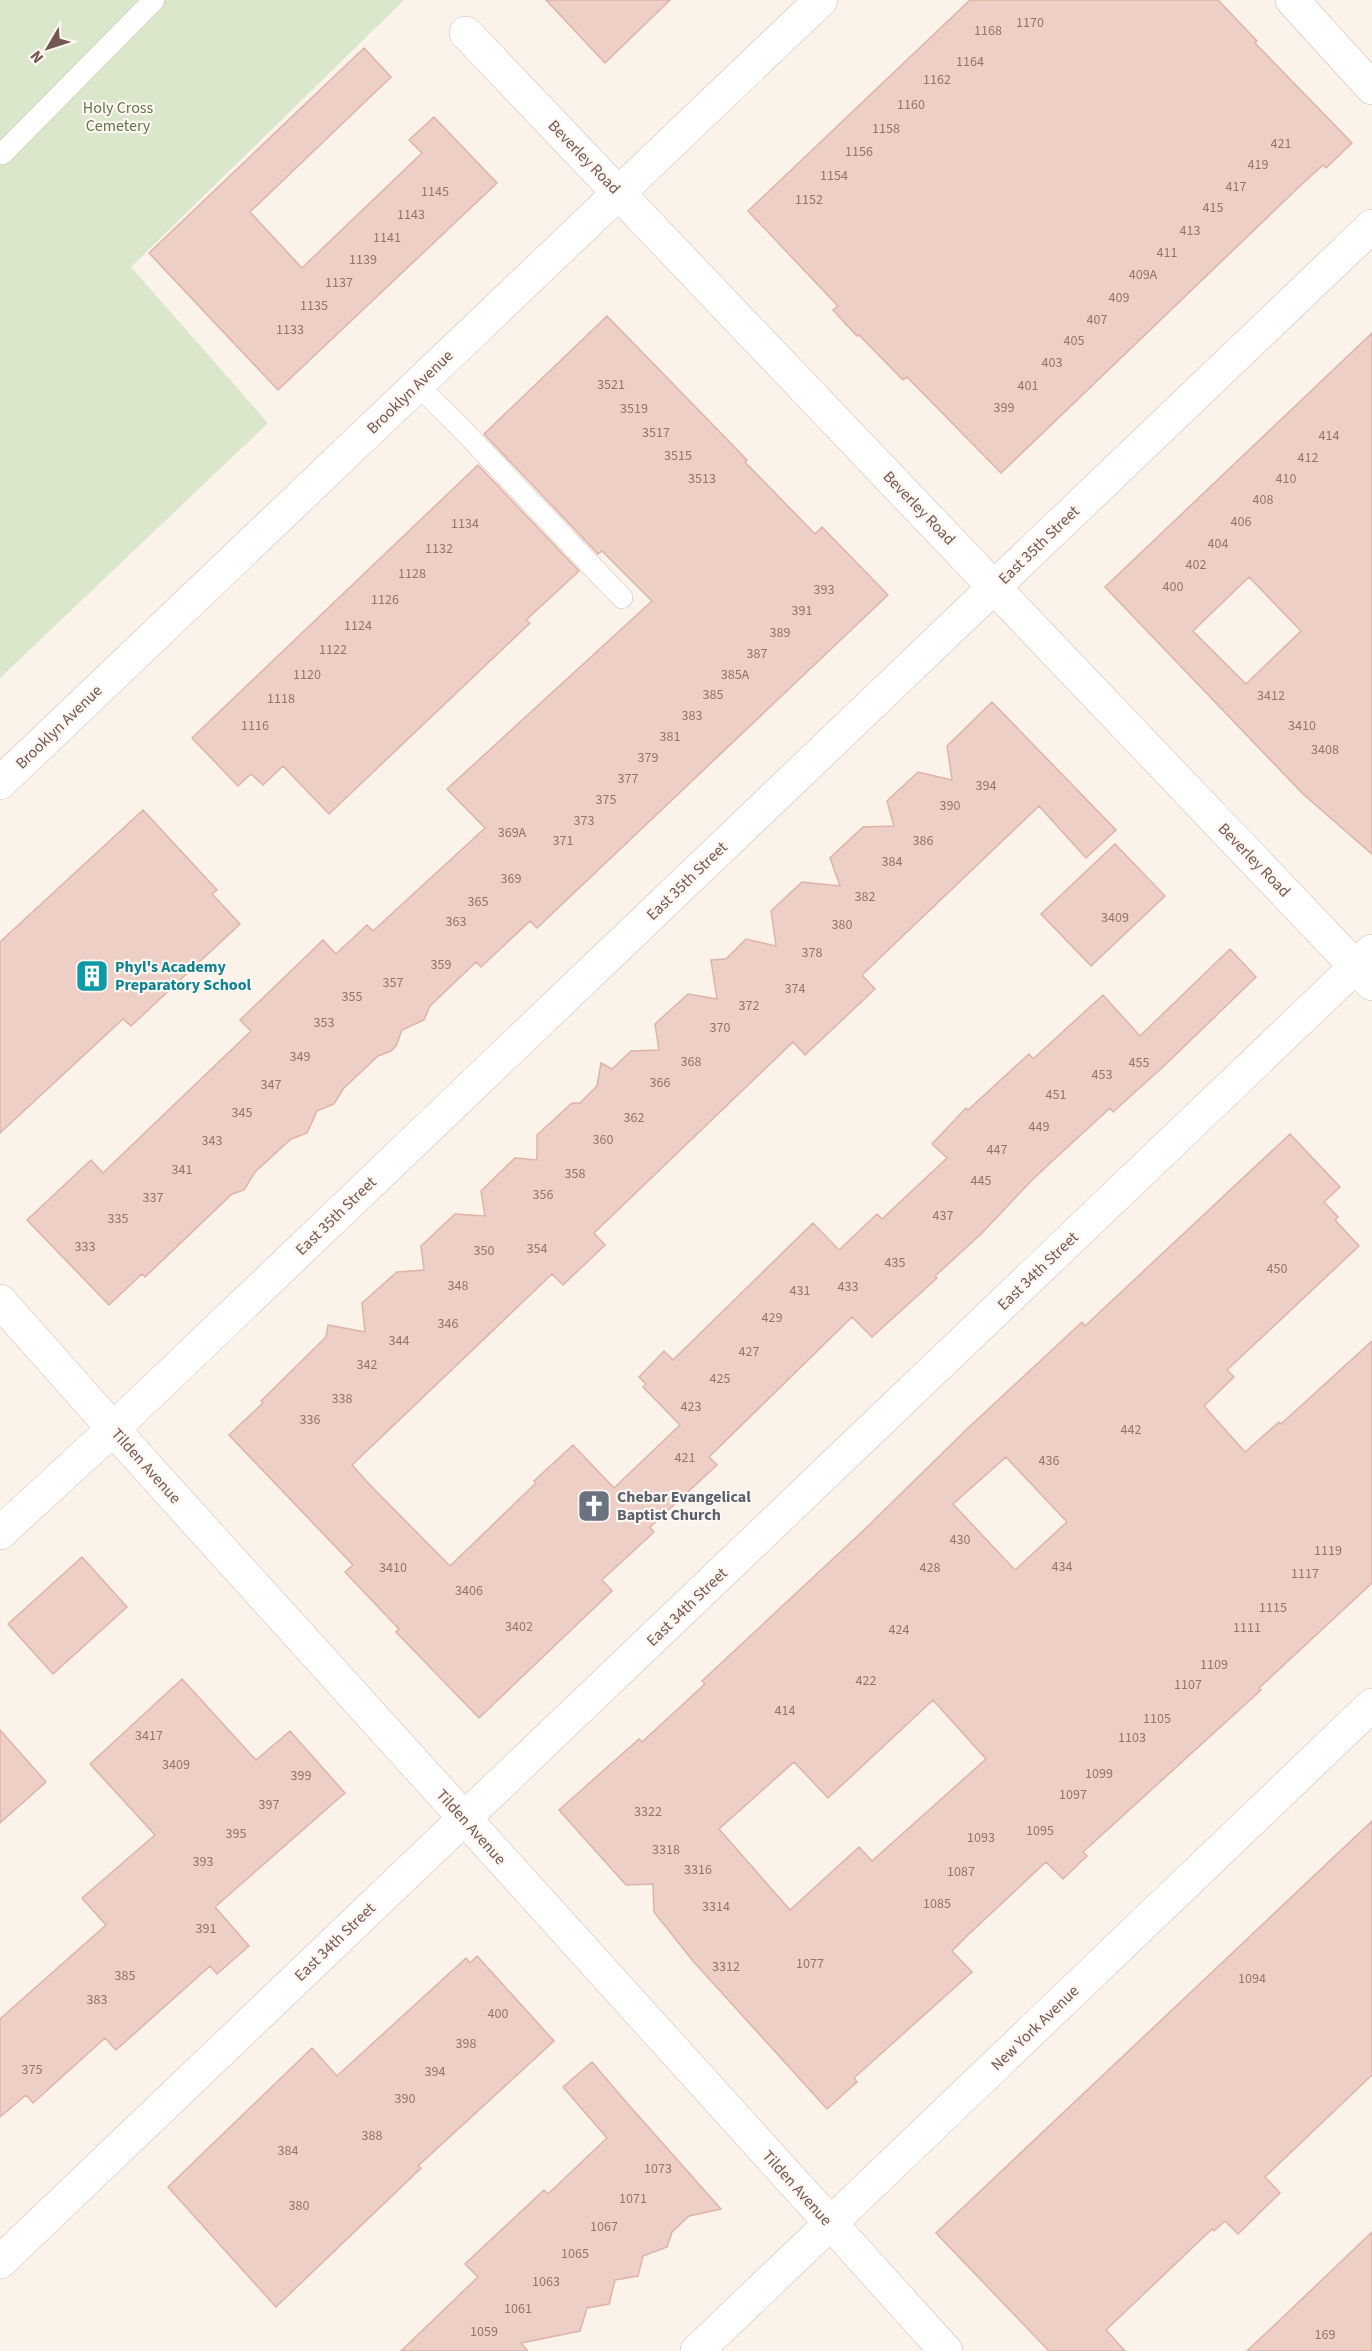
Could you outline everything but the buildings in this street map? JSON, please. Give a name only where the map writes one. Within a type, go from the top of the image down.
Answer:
[{"type":"street","name":"Brooklyn Avenue","points":[[0,783],[821,0]]},
{"type":"street","points":[[1292,0],[1372,88]]},
{"type":"street","name":"Beverley Road","points":[[466,33],[994,588],[1367,967]]},
{"type":"street","name":"East 35th Street","points":[[0,1533],[113,1429],[1372,226]]},
{"type":"street","name":"East 34th Street","points":[[0,2262],[464,1819],[1367,967]]},
{"type":"street","name":"Tilden Avenue","points":[[0,1301],[464,1819],[946,2351]]},
{"type":"street","name":"New York Avenue","points":[[697,2351],[1372,1705]]},
{"type":"lane","points":[[0,152],[2,154],[154,0]]},
{"type":"lane","points":[[417,385],[459,426],[622,598]]},
{"type":"green space","name":"Holy Cross Cemetery","points":[[0,0],[404,0],[131,267],[268,423],[0,678]]},
{"type":"place","name":"Phyl's Academy Preparatory School","points":[[92,976]]},
{"type":"place","name":"Chebar Evangelical Baptist Church","points":[[594,1506]]}]
